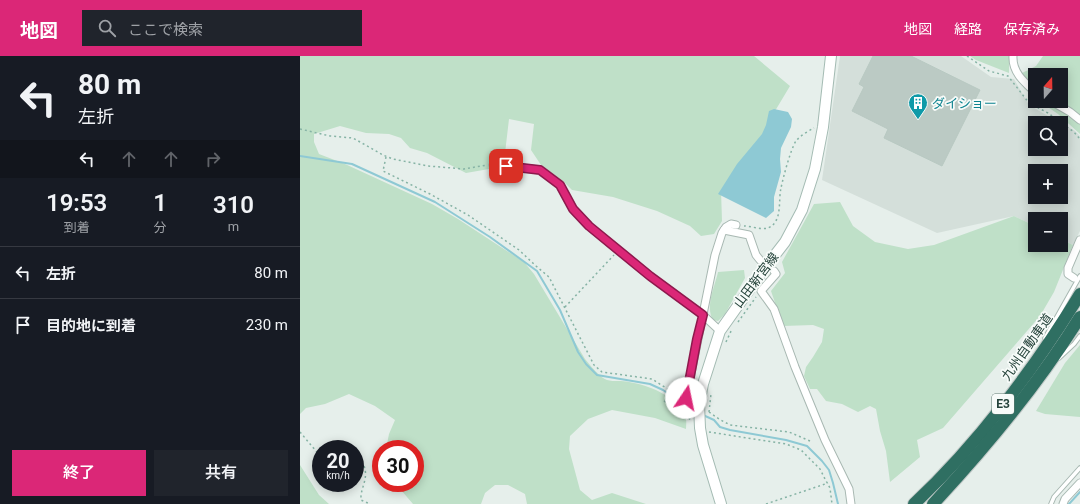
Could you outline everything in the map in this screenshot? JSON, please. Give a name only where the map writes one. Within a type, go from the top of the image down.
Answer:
[{"type":"highway","name":"九州自動車道","points":[[914,504],[956,460],[998,412],[1062,324],[1080,294]]},
{"type":"highway","name":"九州自動車道","points":[[933,504],[1006,422],[1042,374],[1080,317]]},
{"type":"main road","name":"山田新宮線","points":[[721,504],[703,445],[700,428],[699,404],[703,384],[720,331],[785,242],[802,210],[815,169],[823,127],[831,56]]},
{"type":"street","points":[[1013,56],[1013,62],[1020,79],[1028,86]]},
{"type":"street","points":[[1063,108],[1080,120]]},
{"type":"street","points":[[493,165],[540,170],[560,185],[573,209],[589,226],[650,276],[703,315],[720,331]]},
{"type":"street","points":[[699,404],[686,398],[697,339],[715,255],[724,230],[731,224],[736,225]]},
{"type":"street","points":[[724,230],[750,234],[756,255],[760,260]]},
{"type":"street","points":[[1077,277],[1068,274],[1068,268],[1080,240]]},
{"type":"street","points":[[774,271],[776,274],[761,291],[774,309],[782,327],[795,367],[822,432],[849,489],[851,504]]},
{"type":"street","points":[[1063,504],[1065,499],[1080,483]]},
{"type":"lane","points":[[1031,368],[1077,277]]},
{"type":"lane","points":[[1042,374],[1074,344],[1080,336]]},
{"type":"lane","points":[[1051,504],[1054,497],[1080,468]]},
{"type":"path","points":[[967,56],[989,71],[1008,76],[1029,104],[1048,113],[1074,132],[1080,139]]},
{"type":"path","points":[[736,225],[767,228],[773,225],[777,219],[781,189],[797,140],[809,130],[816,127],[823,127]]},
{"type":"path","points":[[300,129],[330,136],[353,138],[394,159],[428,166],[464,169],[493,165]]},
{"type":"path","points":[[386,156],[383,171],[468,215],[518,250],[549,277],[594,365],[602,372],[652,379],[680,397],[686,398]]},
{"type":"path","points":[[564,308],[618,250]]},
{"type":"path","points":[[724,348],[732,330],[761,291]]},
{"type":"path","points":[[709,412],[711,393]]},
{"type":"path","points":[[664,401],[677,409],[700,428],[710,432],[786,444],[801,450],[820,469],[830,488],[832,504]]},
{"type":"path","points":[[699,404],[719,419],[730,425],[789,432],[810,441]]},
{"type":"path","points":[[300,432],[312,446]]},
{"type":"path","points":[[364,466],[366,472],[364,484]]},
{"type":"path","points":[[766,504],[828,483]]},
{"type":"path","points":[[362,492],[361,500],[370,504]]},
{"type":"shaded area","points":[[840,56],[961,56],[991,77],[1014,79],[1028,103],[1028,108],[1034,108],[1048,116],[1028,116],[1028,156],[1068,156],[1068,127],[1080,136],[1080,231],[1073,245],[1068,242],[1068,212],[1028,212],[1028,223],[1014,216],[937,233],[822,180]]},
{"type":"green space","points":[[300,56],[754,56],[790,86],[772,116],[759,152],[740,166],[721,190],[722,221],[714,234],[701,236],[690,226],[657,211],[613,197],[572,190],[564,182],[541,165],[531,150],[534,124],[509,119],[505,153],[496,170],[489,169],[466,173],[427,153],[410,148],[401,138],[389,134],[366,133],[340,126],[314,134],[314,142],[319,154],[345,164],[432,204],[524,262],[534,274],[585,359],[601,377],[610,381],[626,381],[645,386],[669,397],[676,403],[686,418],[686,429],[655,418],[612,410],[588,419],[570,436],[569,449],[580,490],[592,500],[612,493],[646,504],[527,504],[525,494],[508,485],[495,485],[485,493],[481,504],[413,504],[403,492],[424,492],[424,440],[388,440],[395,420],[375,406],[349,394],[325,404],[306,408],[300,414]]},
{"type":"green space","points":[[970,56],[1009,56],[1009,73],[976,60]]},
{"type":"green space","points":[[1043,56],[1080,56],[1080,134],[1068,123],[1068,116],[1060,116],[1049,108],[1068,108],[1068,68],[1032,68],[1036,66]]},
{"type":"green space","points":[[1028,70],[1028,92],[1024,88],[1018,75]]},
{"type":"green space","points":[[840,202],[853,226],[875,242],[908,249],[934,245],[1014,216],[1028,223],[1028,252],[1068,252],[1068,242],[1073,245],[1054,292],[1040,316],[943,428],[917,440],[920,457],[890,482],[886,451],[880,431],[876,409],[870,406],[858,412],[842,404],[826,401],[817,389],[810,389],[804,376],[806,367],[822,342],[824,329],[813,325],[783,326],[771,291],[785,273],[782,262],[814,204]]},
{"type":"green space","points":[[744,270],[745,278],[725,314],[718,321],[713,320],[710,302],[718,272]]},
{"type":"green space","points":[[1080,345],[1080,417],[1045,414],[1036,411],[1065,363]]},
{"type":"green space","points":[[300,465],[312,484],[312,492],[317,492],[329,504],[300,504]]},
{"type":"water","points":[[774,109],[788,112],[792,119],[791,127],[781,148],[781,172],[774,197],[774,211],[766,218],[718,194],[737,164],[762,134],[766,125],[769,111]]},
{"type":"building","name":"ダイショー","points":[[873,56],[911,56],[980,90],[942,166],[884,138],[888,129],[852,111],[864,87],[859,84]]},
{"type":"waterway","points":[[300,156],[352,164],[435,202],[490,237],[537,271],[560,310],[578,352],[586,364],[597,375],[650,384],[663,390],[696,411]]},
{"type":"waterway","points":[[703,415],[714,420],[720,427],[730,430],[786,440],[807,446],[829,470],[838,504]]},
{"type":"waterway","points":[[1069,504],[1080,492]]},
{"type":"place","name":"ダイショー","points":[[918,120]]},
{"type":"route","points":[[506,166],[540,170],[560,185],[573,209],[589,226],[650,276],[703,315],[686,398]]}]
